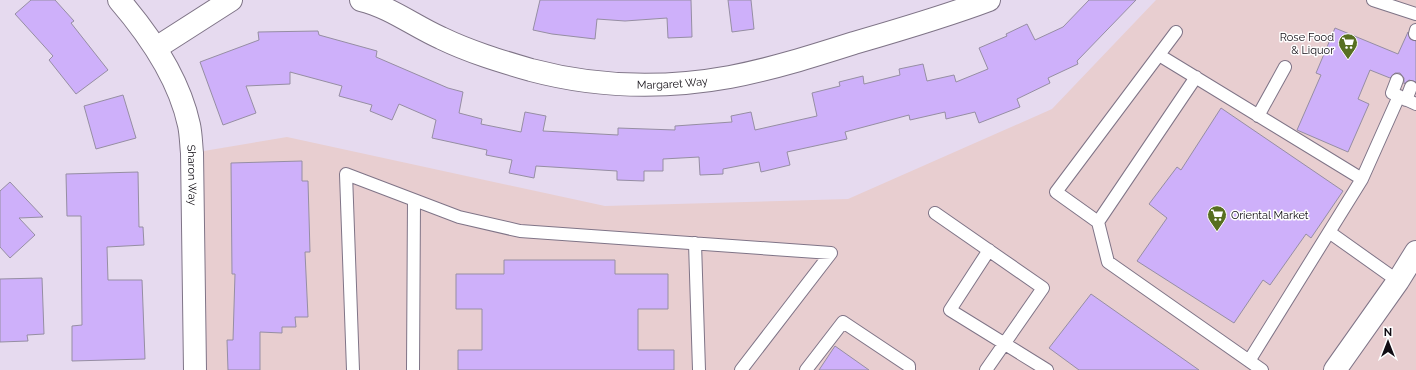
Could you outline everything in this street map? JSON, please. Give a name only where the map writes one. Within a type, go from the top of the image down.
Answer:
[{"type":"street","name":"Sharon Way","points":[[119,0],[156,48],[175,84],[189,126],[192,153],[195,370]]},
{"type":"street","points":[[156,48],[231,0]]},
{"type":"street","name":"Margaret Way","points":[[361,0],[389,11],[440,38],[477,54],[532,70],[582,81],[628,85],[705,80],[728,77],[778,66],[954,13],[988,0]]},
{"type":"street","points":[[1335,370],[1398,281],[1416,252]]},
{"type":"lane","points":[[1373,0],[1416,14]]},
{"type":"lane","points":[[1176,32],[1056,192],[1098,222],[1108,262],[1262,370]]},
{"type":"lane","points":[[1159,55],[1362,179]]},
{"type":"lane","points":[[1258,116],[1285,67]]},
{"type":"lane","points":[[1098,222],[1196,77]]},
{"type":"lane","points":[[1397,80],[1392,93],[1407,100]]},
{"type":"lane","points":[[1249,361],[1362,179],[1407,100],[1411,87]]},
{"type":"lane","points":[[352,370],[346,174],[459,217],[520,231],[831,253],[741,370]]},
{"type":"lane","points":[[413,370],[414,200]]},
{"type":"lane","points":[[935,213],[1043,288],[986,370]]},
{"type":"lane","points":[[1329,232],[1398,281]]},
{"type":"lane","points":[[694,243],[699,370]]},
{"type":"lane","points":[[989,250],[950,310],[1006,343],[1047,370]]},
{"type":"lane","points":[[806,370],[843,322],[909,366],[909,370]]},
{"type":"shaded area","points":[[1156,0],[1416,0],[1416,370],[195,370],[192,153],[287,137],[605,206],[848,199],[1052,109]]},
{"type":"building","points":[[31,0],[55,0],[74,21],[71,23],[108,70],[76,94],[49,60],[53,56],[15,14]]},
{"type":"building","points":[[540,0],[691,0],[692,37],[668,38],[667,18],[625,21],[597,19],[595,39],[552,34],[533,30]]},
{"type":"building","points":[[728,0],[751,0],[754,29],[732,32]]},
{"type":"building","points":[[1089,0],[1136,0],[1077,61],[1078,64],[1048,78],[1050,83],[1017,99],[1020,107],[979,123],[975,112],[946,119],[945,112],[910,120],[909,115],[845,132],[847,139],[787,152],[790,165],[761,172],[759,162],[723,169],[723,174],[700,175],[699,157],[663,159],[663,171],[644,171],[644,181],[617,180],[617,171],[536,166],[534,178],[509,173],[512,160],[486,155],[487,150],[432,138],[436,120],[399,104],[392,120],[370,111],[372,105],[339,96],[342,86],[290,72],[290,84],[246,86],[256,113],[223,125],[200,62],[259,40],[258,32],[318,31],[319,35],[377,51],[376,57],[448,88],[463,92],[459,113],[482,119],[481,124],[521,132],[525,112],[546,116],[543,131],[618,135],[618,128],[675,130],[675,126],[732,122],[731,116],[751,112],[755,130],[817,116],[812,93],[840,86],[839,82],[863,76],[864,84],[900,75],[899,69],[923,64],[927,81],[954,75],[956,82],[988,69],[979,48],[1007,36],[1006,34],[1027,24],[1035,40],[1063,27]]},
{"type":"building","points":[[1335,28],[1398,54],[1408,32],[1410,39],[1416,41],[1416,82],[1409,80],[1404,84],[1404,78],[1400,73],[1395,73],[1390,78],[1370,70],[1358,99],[1369,104],[1348,152],[1297,130],[1321,75],[1316,73]]},
{"type":"building","points":[[123,95],[136,138],[96,149],[84,106]]},
{"type":"building","points":[[1221,108],[1343,191],[1311,238],[1306,234],[1270,285],[1263,280],[1234,323],[1137,261],[1167,218],[1149,204],[1177,167],[1181,170]]},
{"type":"building","points":[[302,161],[302,181],[308,181],[310,252],[305,252],[308,317],[295,317],[296,327],[282,327],[282,333],[260,332],[260,370],[228,370],[227,340],[233,340],[235,274],[232,274],[231,163]]},
{"type":"building","points":[[138,172],[139,227],[143,227],[144,245],[107,247],[108,280],[142,280],[145,359],[72,361],[72,326],[82,325],[81,216],[67,216],[66,174]]},
{"type":"building","points":[[10,182],[43,217],[19,218],[35,235],[10,258],[0,247],[0,191]]},
{"type":"building","points":[[504,260],[615,260],[615,274],[668,274],[668,309],[638,309],[638,350],[674,350],[674,370],[458,370],[458,350],[482,350],[482,309],[456,309],[456,274],[504,274]]},
{"type":"building","points":[[42,278],[44,334],[27,335],[28,341],[0,342],[0,279]]},
{"type":"building","points":[[1091,294],[1199,370],[1079,370],[1049,348]]},
{"type":"building","points":[[835,346],[869,370],[819,370]]},
{"type":"place","name":"Rose Food & Liquor","points":[[1348,60]]},
{"type":"place","name":"Oriental Market","points":[[1217,232]]}]
